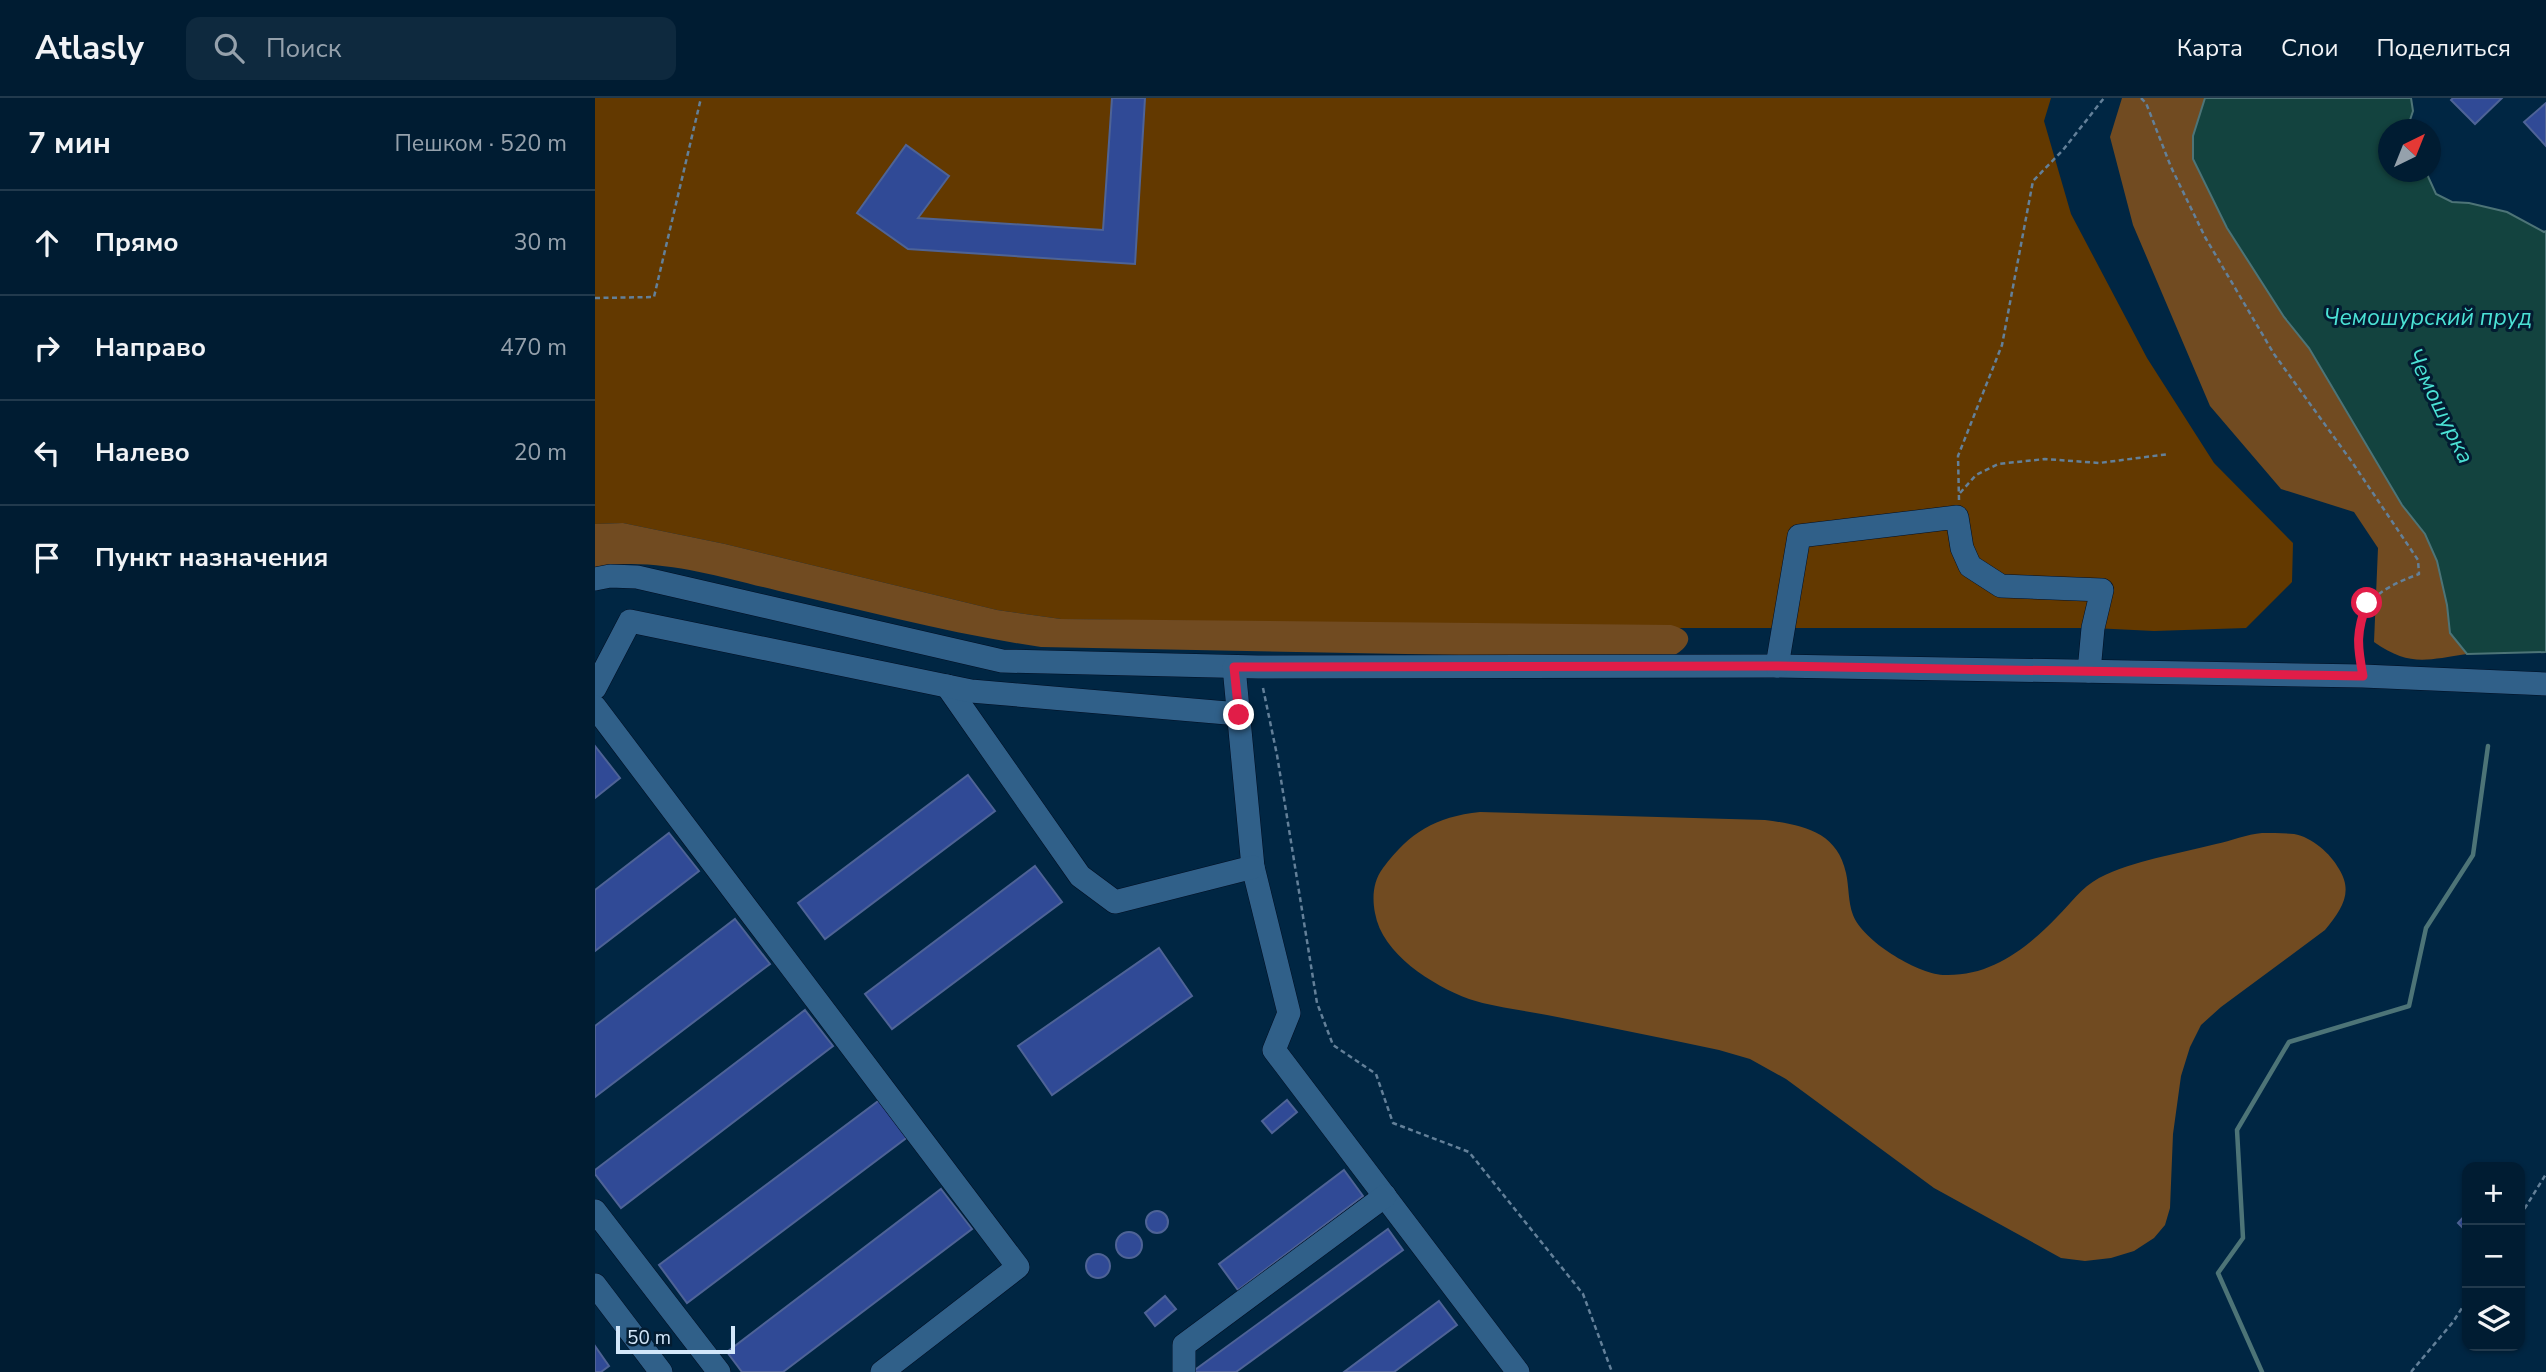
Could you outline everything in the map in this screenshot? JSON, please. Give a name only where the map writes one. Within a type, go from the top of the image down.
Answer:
[{"type":"street","points":[[1777,666],[1799,536],[1958,506],[1962,548],[1971,565],[2001,586],[2102,590],[2093,628],[2089,671]]},
{"type":"street","points":[[595,579],[610,576],[636,577],[1002,661],[1234,667],[1777,666],[2363,676],[2546,684]]},
{"type":"street","points":[[595,688],[630,621],[971,691],[1239,715]]},
{"type":"street","points":[[1234,667],[1253,867],[1289,1013],[1274,1050],[1518,1372]]},
{"type":"street","points":[[947,686],[1080,876],[1115,902],[1253,867]]},
{"type":"street","points":[[595,707],[1018,1267],[882,1372]]},
{"type":"street","points":[[1184,1372],[1184,1345],[1385,1196]]},
{"type":"street","points":[[595,1211],[719,1372]]},
{"type":"street","points":[[595,1285],[661,1372]]},
{"type":"path","points":[[595,298],[655,297],[701,98]]},
{"type":"path","points":[[1958,506],[1958,456],[2002,345],[2033,181],[2063,150],[2104,98]]},
{"type":"path","points":[[2141,98],[2146,103],[2171,167],[2205,237],[2274,354],[2418,560],[2420,574],[2393,584],[2367,603],[2358,626],[2357,644],[2363,676]]},
{"type":"path","points":[[1958,506],[1976,475],[1998,464],[2045,459],[2099,463],[2169,454]]},
{"type":"path","points":[[1258,667],[1277,755],[1317,1003],[1333,1045],[1376,1074],[1393,1123],[1469,1152],[1583,1294],[1612,1372]]},
{"type":"path","points":[[2525,1208],[2546,1174]]},
{"type":"path","points":[[2411,1372],[2462,1308]]},
{"type":"shaded area","points":[[595,98],[2051,98],[2044,121],[2071,214],[2147,358],[2214,463],[2293,543],[2292,582],[2246,628],[2154,631],[2093,628],[1661,628],[1061,619],[997,610],[725,544],[623,523],[595,524]]},
{"type":"shaded area","points":[[2122,98],[2205,98],[2193,136],[2227,228],[2284,317],[2309,348],[2402,505],[2425,534],[2437,561],[2450,633],[2467,654],[2419,660],[2398,655],[2374,642],[2378,548],[2354,512],[2281,489],[2210,406],[2133,225],[2110,137]]},
{"type":"shaded area","points":[[623,523],[725,544],[997,610],[1061,619],[1671,625],[1681,629],[1688,638],[1684,648],[1664,659],[1041,647],[942,629],[711,574],[641,564],[595,567],[595,524]]},
{"type":"shaded area","points":[[1480,812],[1765,820],[1805,828],[1826,839],[1835,848],[1846,873],[1853,915],[1867,935],[1905,962],[1943,975],[1976,971],[2006,959],[2045,929],[2087,886],[2099,878],[2141,862],[2251,835],[2294,834],[2314,842],[2339,869],[2345,894],[2344,901],[2325,930],[2221,1007],[2201,1025],[2190,1047],[2181,1076],[2173,1134],[2170,1208],[2165,1225],[2154,1238],[2134,1251],[2111,1258],[2085,1261],[2061,1258],[1934,1188],[1786,1079],[1750,1059],[1719,1050],[1478,1002],[1440,985],[1411,966],[1387,942],[1380,928],[1374,901],[1377,878],[1393,855],[1425,828],[1450,818]]},
{"type":"water","name":"Чемошурский пруд","points":[[2205,98],[2411,98],[2413,111],[2410,119],[2378,119],[2378,182],[2431,182],[2436,194],[2452,202],[2507,212],[2546,231],[2546,652],[2467,654],[2450,633],[2437,561],[2425,534],[2402,505],[2309,348],[2284,317],[2227,228],[2193,159],[2193,136]]},
{"type":"building","points":[[1112,98],[1145,98],[1135,264],[908,249],[857,213],[906,145],[949,176],[918,218],[1103,230]]},
{"type":"building","points":[[2502,98],[2475,124],[2451,100]]},
{"type":"building","points":[[2546,103],[2546,146],[2524,122]]},
{"type":"building","points":[[595,746],[620,778],[595,798]]},
{"type":"building","points":[[968,775],[995,811],[825,939],[798,903]]},
{"type":"building","points":[[669,833],[699,871],[595,951],[595,890]]},
{"type":"building","points":[[1035,866],[1062,902],[892,1029],[865,994]]},
{"type":"building","points":[[735,919],[770,964],[595,1097],[595,1026]]},
{"type":"building","points":[[1159,948],[1192,996],[1052,1095],[1018,1046]]},
{"type":"building","points":[[805,1010],[833,1046],[621,1208],[595,1174],[595,1170]]},
{"type":"building","points":[[881,1099],[909,1136],[687,1303],[659,1265]]},
{"type":"building","points":[[1287,1100],[1297,1112],[1272,1133],[1262,1121]]},
{"type":"building","points":[[1344,1170],[1363,1196],[1238,1290],[1219,1264]]},
{"type":"building","points":[[941,1189],[972,1229],[783,1372],[742,1372],[727,1352]]},
{"type":"building","points":[[1157,1211],[1165,1214],[1168,1222],[1165,1230],[1157,1233],[1149,1230],[1146,1222],[1149,1214]]},
{"type":"building","points":[[1388,1229],[1403,1250],[1236,1372],[1192,1372]]},
{"type":"building","points":[[1129,1232],[1138,1236],[1142,1245],[1138,1254],[1129,1258],[1120,1254],[1116,1245],[1120,1236]]},
{"type":"building","points":[[1098,1254],[1106,1258],[1110,1266],[1106,1274],[1098,1278],[1090,1274],[1086,1266],[1090,1258]]},
{"type":"building","points":[[1165,1296],[1176,1309],[1155,1326],[1145,1313]]},
{"type":"building","points":[[1439,1301],[1457,1325],[1394,1372],[1344,1372]]},
{"type":"building","points":[[595,1346],[609,1366],[601,1372],[595,1372]]},
{"type":"waterway","name":"Чемошурка","points":[[2262,1372],[2218,1273],[2243,1238],[2237,1130],[2289,1042],[2409,1006],[2426,928],[2473,855],[2488,746]]},
{"type":"route","points":[[1239,715],[1234,667],[1777,666],[2363,676],[2357,644],[2358,626],[2367,603]]}]
